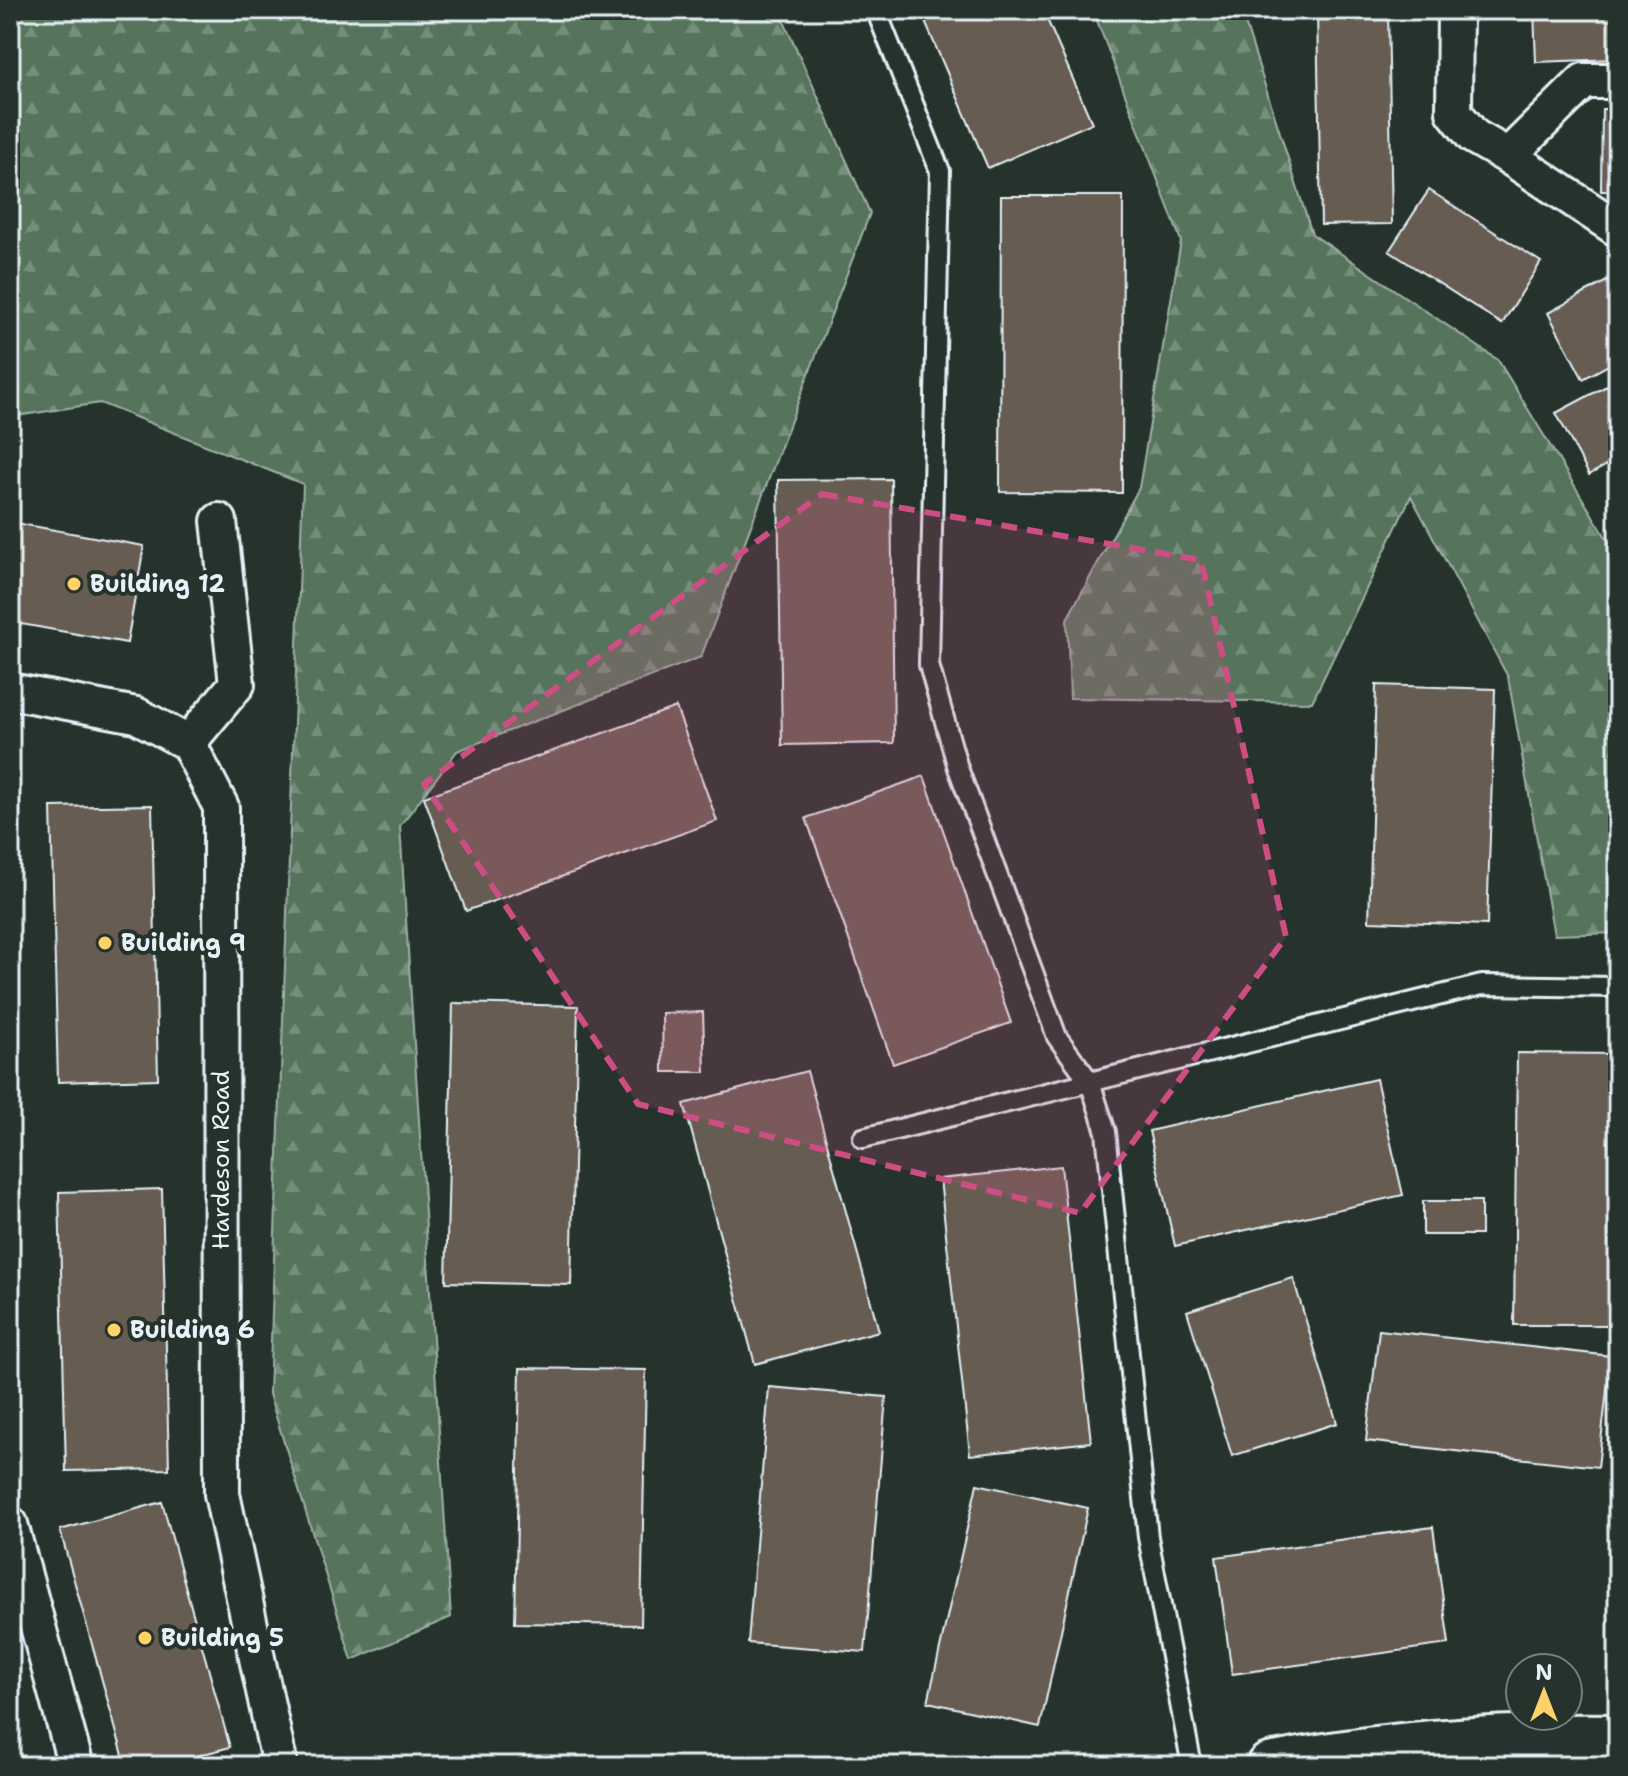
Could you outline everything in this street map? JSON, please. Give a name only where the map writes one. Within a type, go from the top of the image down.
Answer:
[{"type":"street","points":[[1455,10],[1454,112],[1473,136],[1618,229]]},
{"type":"street","points":[[1508,156],[1584,81],[1618,81]]},
{"type":"street","points":[[10,691],[136,715],[188,743],[237,684],[219,521]]},
{"type":"street","name":"Hardeson Road","points":[[188,743],[221,807],[222,1494],[279,1766]]},
{"type":"street","points":[[10,1524],[76,1766]]},
{"type":"street","points":[[1269,1766],[1317,1756],[1425,1742],[1540,1736],[1618,1737]]},
{"type":"lane","points":[[876,10],[940,171],[929,665],[958,768],[1057,1037],[1090,1082],[1106,1132],[1148,1537],[1192,1766]]},
{"type":"lane","points":[[863,1138],[1482,985],[1618,987]]},
{"type":"highlighted area","points":[[822,494],[1201,560],[1286,937],[1080,1213],[638,1104],[424,784]]},
{"type":"green space","points":[[10,10],[779,10],[870,213],[701,657],[457,751],[400,826],[451,1617],[352,1660],[269,1394],[303,484],[100,403],[10,417]]},
{"type":"green space","points":[[1093,10],[1241,10],[1312,234],[1498,360],[1618,557],[1618,933],[1554,935],[1508,677],[1411,496],[1312,702],[1070,698],[1067,619],[1139,488],[1181,241]]},
{"type":"building","points":[[920,10],[1043,10],[1092,123],[988,168]]},
{"type":"building","points":[[1317,10],[1388,10],[1392,224],[1321,225]]},
{"type":"building","points":[[1534,10],[1614,10],[1616,59],[1536,62]]},
{"type":"building","points":[[1602,109],[1618,109],[1618,191],[1601,191]]},
{"type":"building","points":[[1429,190],[1541,262],[1502,324],[1389,251]]},
{"type":"building","points":[[1001,196],[1123,196],[1122,493],[1000,492]]},
{"type":"building","points":[[1618,275],[1618,360],[1583,379],[1548,313]]},
{"type":"building","points":[[1618,380],[1618,459],[1589,475],[1556,413]]},
{"type":"building","points":[[891,479],[894,743],[782,745],[778,480]]},
{"type":"building","name":"Building 12","points":[[10,522],[144,546],[127,643],[10,622]]},
{"type":"building","points":[[1376,685],[1495,689],[1487,925],[1369,921]]},
{"type":"building","points":[[676,707],[717,821],[466,911],[424,797]]},
{"type":"building","points":[[924,776],[1011,1023],[893,1064],[806,818]]},
{"type":"building","name":"Building 9","points":[[152,805],[158,1079],[58,1082],[51,807]]},
{"type":"building","points":[[453,1003],[578,1006],[571,1285],[446,1282]]},
{"type":"building","points":[[703,1012],[705,1072],[663,1072],[662,1013]]},
{"type":"building","points":[[1517,1053],[1618,1054],[1618,1325],[1514,1325]]},
{"type":"building","points":[[807,1071],[879,1331],[755,1364],[684,1104]]},
{"type":"building","points":[[1376,1079],[1403,1195],[1175,1246],[1149,1131]]},
{"type":"building","points":[[1061,1166],[1091,1442],[970,1455],[940,1179]]},
{"type":"building","name":"Building 6","points":[[162,1189],[169,1469],[66,1471],[59,1192]]},
{"type":"building","points":[[1423,1201],[1481,1201],[1481,1235],[1423,1235]]},
{"type":"building","points":[[1293,1278],[1337,1423],[1232,1456],[1187,1311]]},
{"type":"building","points":[[1379,1330],[1611,1356],[1598,1467],[1366,1441]]},
{"type":"building","points":[[520,1368],[646,1370],[641,1625],[515,1623]]},
{"type":"building","points":[[769,1387],[886,1397],[865,1652],[748,1643]]},
{"type":"building","points":[[977,1484],[1088,1508],[1040,1727],[928,1702]]},
{"type":"building","name":"Building 5","points":[[162,1502],[230,1747],[159,1766],[126,1766],[60,1530]]},
{"type":"building","points":[[1433,1527],[1449,1644],[1232,1674],[1216,1557]]},
{"type":"place","name":"Building 12","points":[[74,584]]},
{"type":"place","name":"Building 9","points":[[105,943]]},
{"type":"place","name":"Building 6","points":[[114,1330]]},
{"type":"place","name":"Building 5","points":[[145,1638]]}]
